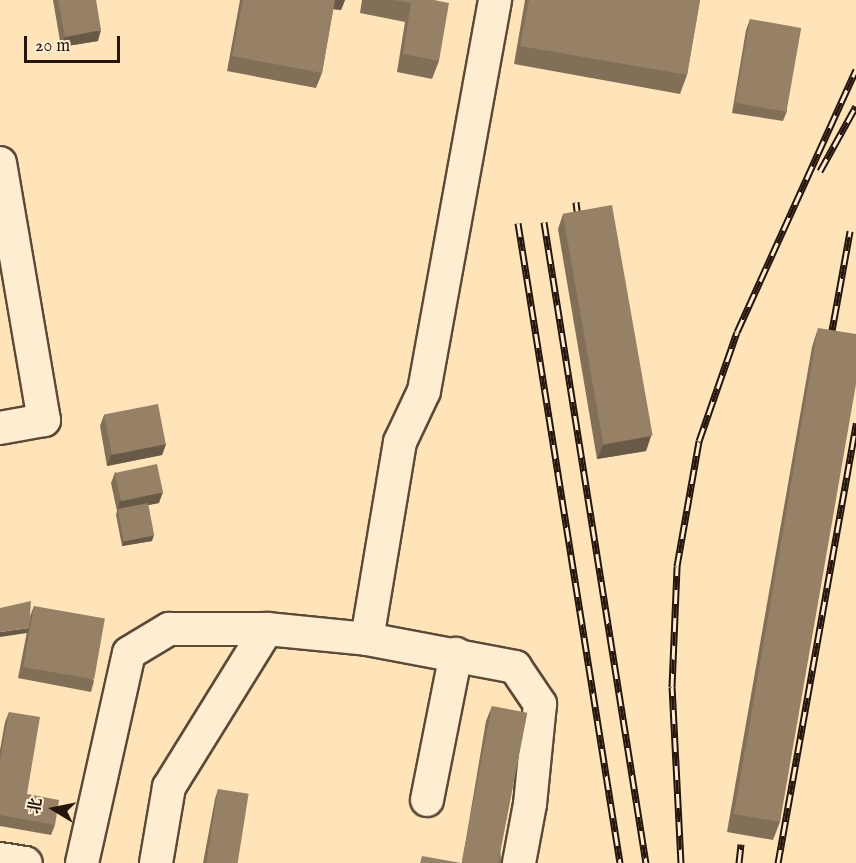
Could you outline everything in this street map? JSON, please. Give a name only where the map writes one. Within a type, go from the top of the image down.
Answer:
[{"type":"lane","points":[[367,639],[400,442],[424,391],[495,0]]},
{"type":"lane","points":[[0,163],[44,420],[0,428]]},
{"type":"lane","points":[[82,863],[129,652],[169,629],[267,629],[367,639],[515,666],[540,704],[530,804],[519,863]]},
{"type":"lane","points":[[156,863],[169,787],[267,629]]},
{"type":"lane","points":[[427,800],[456,654]]},
{"type":"lane","points":[[0,859],[26,863]]},
{"type":"building","points":[[58,0],[96,0],[101,30],[65,37]]},
{"type":"building","points":[[243,0],[335,0],[322,73],[232,56]]},
{"type":"building","points":[[394,0],[434,0],[449,3],[439,61],[403,54],[411,3]]},
{"type":"building","points":[[529,0],[700,0],[687,75],[520,46]]},
{"type":"building","points":[[750,19],[801,28],[786,112],[735,103]]},
{"type":"building","points":[[612,205],[653,435],[603,444],[563,214]]},
{"type":"building","points":[[818,328],[856,334],[856,384],[780,822],[734,814]]},
{"type":"building","points":[[158,404],[166,444],[112,455],[104,414]]},
{"type":"building","points":[[157,464],[163,492],[121,501],[115,473]]},
{"type":"building","points":[[148,503],[154,535],[124,541],[118,509]]},
{"type":"building","points":[[31,601],[29,628],[0,632],[0,608]]},
{"type":"building","points":[[34,606],[105,619],[94,680],[23,667]]},
{"type":"building","points":[[492,706],[527,713],[498,863],[462,862]]},
{"type":"building","points":[[9,712],[40,717],[27,794],[59,800],[55,825],[0,815],[0,761]]},
{"type":"building","points":[[218,789],[249,794],[238,863],[206,863]]},
{"type":"building","points":[[422,856],[461,863],[420,863]]},
{"type":"railway","points":[[681,863],[672,687],[677,566],[699,441],[737,332],[856,70]]},
{"type":"railway","points":[[820,171],[856,106]]},
{"type":"railway","points":[[576,202],[579,225]]},
{"type":"railway","points":[[544,222],[646,863]]},
{"type":"railway","points":[[518,223],[620,863]]},
{"type":"railway","points":[[829,347],[850,231]]},
{"type":"railway","points":[[778,863],[856,423]]},
{"type":"railway","points":[[739,863],[741,844]]}]
